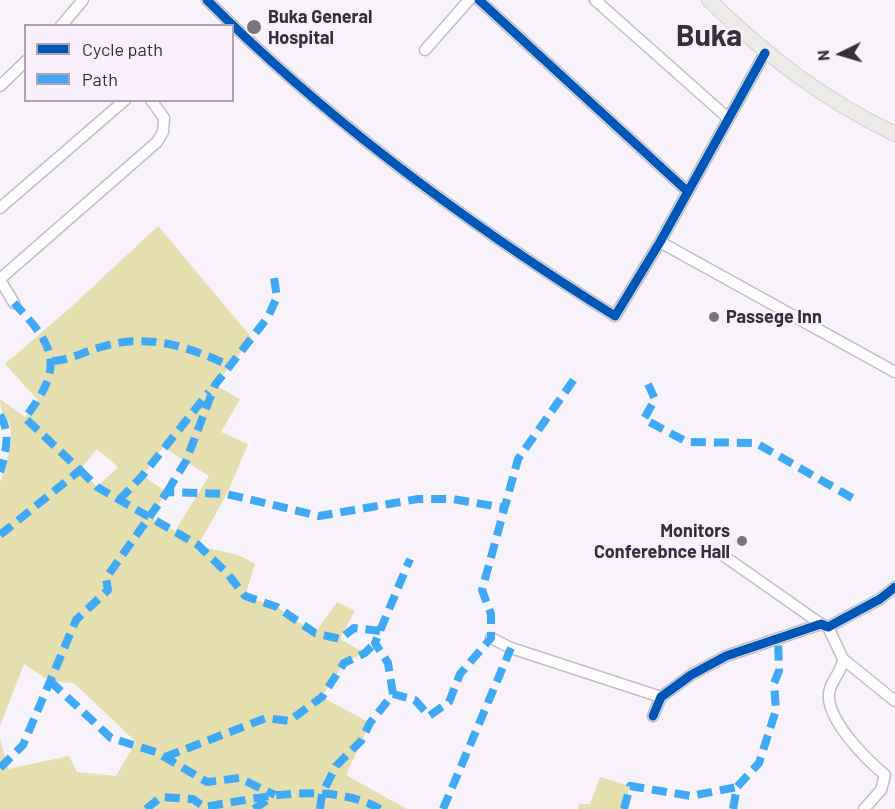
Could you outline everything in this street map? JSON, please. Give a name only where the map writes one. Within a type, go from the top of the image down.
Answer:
[{"type":"main road","points":[[709,0],[765,53],[806,84],[895,134]]},
{"type":"street","points":[[63,24],[83,0]]},
{"type":"street","points":[[207,0],[231,24]]},
{"type":"street","points":[[425,50],[470,0]]},
{"type":"street","points":[[479,0],[687,191]]},
{"type":"street","points":[[595,0],[728,117]]},
{"type":"street","points":[[218,24],[225,18]]},
{"type":"street","points":[[234,27],[277,68],[349,129],[532,262],[615,316],[660,242],[765,53]]},
{"type":"street","points":[[0,86],[24,63]]},
{"type":"street","points":[[0,208],[123,102]]},
{"type":"street","points":[[14,303],[0,280],[157,142],[163,132],[164,118],[152,102]]},
{"type":"street","points":[[660,242],[895,372]]},
{"type":"street","points":[[724,556],[824,626],[843,659],[895,701]]},
{"type":"street","points":[[653,716],[662,697],[691,675],[726,656],[824,626],[880,599],[895,587]]},
{"type":"street","points":[[491,638],[512,648],[662,697]]},
{"type":"street","points":[[843,659],[843,668],[832,681],[829,699],[858,751],[895,784]]},
{"type":"street","points":[[864,809],[881,790],[885,775]]},
{"type":"shaded area","points":[[158,226],[252,338],[215,385],[240,399],[221,432],[248,444],[227,494],[198,545],[235,555],[255,564],[245,596],[277,607],[315,633],[337,602],[355,611],[340,639],[365,653],[344,663],[322,697],[370,723],[346,775],[407,809],[0,809],[0,738],[8,769],[69,756],[77,772],[116,776],[136,742],[74,683],[50,681],[24,664],[0,726],[0,483],[11,433],[9,422],[1,408],[0,399],[25,417],[38,400],[5,364],[70,308]],"holes":[[[163,447],[209,476],[175,531],[150,517],[167,492],[143,476]],[[97,449],[118,467],[97,487],[80,470]]]},
{"type":"shaded area","points":[[600,777],[630,786],[624,809],[578,809],[579,804],[590,804]]},
{"type":"marked path","points":[[167,492],[186,461],[215,385],[268,317],[277,297],[274,278]]},
{"type":"marked path","points":[[0,535],[80,470],[25,418],[46,385],[50,371],[50,358],[47,346],[39,333],[14,303]]},
{"type":"marked path","points":[[52,361],[101,347],[135,341],[183,348],[230,366]]},
{"type":"marked path","points":[[320,809],[322,794],[336,766],[361,741],[370,723],[393,694],[415,700],[429,716],[449,702],[460,674],[491,638],[491,614],[482,590],[518,459],[575,378]]},
{"type":"marked path","points":[[648,384],[655,399],[644,419],[687,442],[756,443],[854,499]]},
{"type":"marked path","points":[[119,500],[142,476],[209,392]]},
{"type":"marked path","points":[[0,415],[6,436],[6,451],[0,472]]},
{"type":"marked path","points":[[80,470],[97,487],[198,545],[227,573],[245,596],[277,607],[315,633],[340,639],[354,628],[380,631]]},
{"type":"marked path","points":[[0,768],[23,745],[76,620],[108,590],[106,578],[167,492],[227,494],[319,516],[418,499],[453,499],[505,508]]},
{"type":"marked path","points":[[393,694],[388,663],[375,643],[410,559]]},
{"type":"marked path","points":[[733,809],[737,787],[759,763],[776,710],[774,683],[779,671],[778,639]]},
{"type":"marked path","points":[[165,757],[266,718],[289,721],[322,697],[344,663],[365,653],[375,643]]},
{"type":"marked path","points":[[443,809],[511,648]]},
{"type":"marked path","points":[[50,681],[111,738],[156,752],[207,782],[239,778],[275,795]]},
{"type":"marked path","points":[[624,809],[630,786],[691,796],[737,787]]},
{"type":"marked path","points":[[146,809],[161,797],[193,799],[204,807],[271,796],[316,793],[360,800],[380,809]]},
{"type":"marked path","points":[[254,809],[270,798]]},
{"type":"cycle path","points":[[207,0],[232,24]]},
{"type":"cycle path","points":[[479,0],[687,191]]},
{"type":"cycle path","points":[[234,26],[302,88],[402,170],[507,245],[615,316],[660,242],[765,53]]},
{"type":"cycle path","points":[[653,716],[661,697],[691,675],[726,656],[821,624],[828,627],[880,599],[895,587]]},
{"type":"place","name":"Buka General Hospital","points":[[254,27]]},
{"type":"place","name":"Passege Inn","points":[[714,317]]},
{"type":"place","name":"Monitors Conferebnce Hall","points":[[742,541]]},
{"type":"district","name":"Buka","points":[[709,36]]}]
